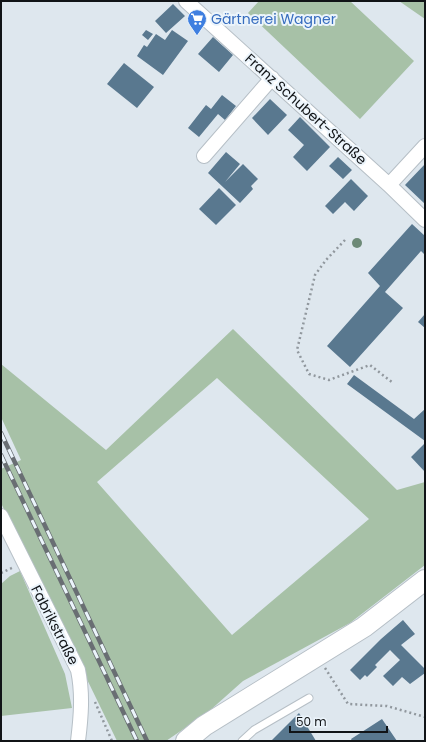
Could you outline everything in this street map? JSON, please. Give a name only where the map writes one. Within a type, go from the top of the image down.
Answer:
[{"type":"main road","points":[[186,741],[204,726],[364,627],[425,580]]},
{"type":"street","name":"Franz Schubert-Straße","points":[[186,1],[389,185],[425,220]]},
{"type":"street","points":[[204,156],[272,78]]},
{"type":"street","points":[[389,185],[425,146]]},
{"type":"street","name":"Fabrikstraße","points":[[1,516],[78,670],[82,710],[78,741]]},
{"type":"lane","points":[[242,741],[254,730],[309,698]]},
{"type":"path","points":[[345,240],[326,260],[315,275],[297,350],[308,374],[329,380],[370,365],[393,382]]},
{"type":"path","points":[[317,655],[348,704],[387,706],[425,717]]},
{"type":"path","points":[[81,688],[91,695],[112,741]]},
{"type":"green space","points":[[259,1],[350,1],[414,61],[360,119],[248,13]]},
{"type":"green space","points":[[399,1],[425,1],[425,19]]},
{"type":"green space","points":[[233,329],[397,490],[425,482],[425,565],[350,623],[243,681],[207,713],[166,741],[117,741],[1,503],[1,469],[21,460],[1,417],[1,364],[106,450]],"holes":[[[217,378],[369,519],[232,635],[97,482]]]},
{"type":"green space","points":[[20,571],[65,674],[72,708],[1,716],[1,584],[10,576]]},
{"type":"building","points":[[173,4],[185,16],[166,33],[155,21]]},
{"type":"building","points":[[146,30],[153,34],[148,40],[142,35]]},
{"type":"building","points":[[172,30],[188,41],[163,75],[137,56],[144,45],[147,47],[156,34],[165,40]]},
{"type":"building","points":[[213,37],[233,55],[219,72],[198,54]]},
{"type":"building","points":[[124,63],[154,87],[137,108],[107,84]]},
{"type":"building","points":[[222,95],[236,106],[225,120],[218,114],[199,137],[188,128],[206,105],[211,109]]},
{"type":"building","points":[[270,99],[287,115],[268,135],[252,118]]},
{"type":"building","points":[[300,117],[330,147],[307,171],[293,157],[304,145],[288,130]]},
{"type":"building","points":[[226,152],[240,164],[225,182],[243,164],[258,179],[251,186],[253,189],[240,203],[208,173]]},
{"type":"building","points":[[338,157],[352,170],[343,179],[329,166]]},
{"type":"building","points":[[425,164],[425,204],[405,185]]},
{"type":"building","points":[[351,179],[368,196],[354,211],[345,202],[333,214],[325,206]]},
{"type":"building","points":[[219,188],[236,205],[216,225],[199,209]]},
{"type":"building","points":[[412,224],[425,236],[425,255],[421,251],[385,292],[403,308],[350,367],[327,346],[380,286],[368,273]]},
{"type":"building","points":[[425,314],[425,328],[418,322]]},
{"type":"building","points":[[354,375],[414,419],[425,409],[425,441],[347,384]]},
{"type":"building","points":[[425,443],[425,472],[411,457]]},
{"type":"building","points":[[403,620],[415,634],[401,645],[425,669],[425,673],[410,684],[402,677],[393,686],[383,676],[400,660],[390,650],[375,665],[377,667],[367,677],[365,675],[360,680],[350,670],[381,639]]},
{"type":"building","points":[[299,713],[316,741],[271,741]]},
{"type":"building","points":[[382,719],[397,741],[352,741],[351,739]]},
{"type":"railway","points":[[1,433],[147,741]]},
{"type":"railway","points":[[1,455],[137,741]]},
{"type":"place","name":"Gärtnerei Wagner","points":[[197,36]]}]
